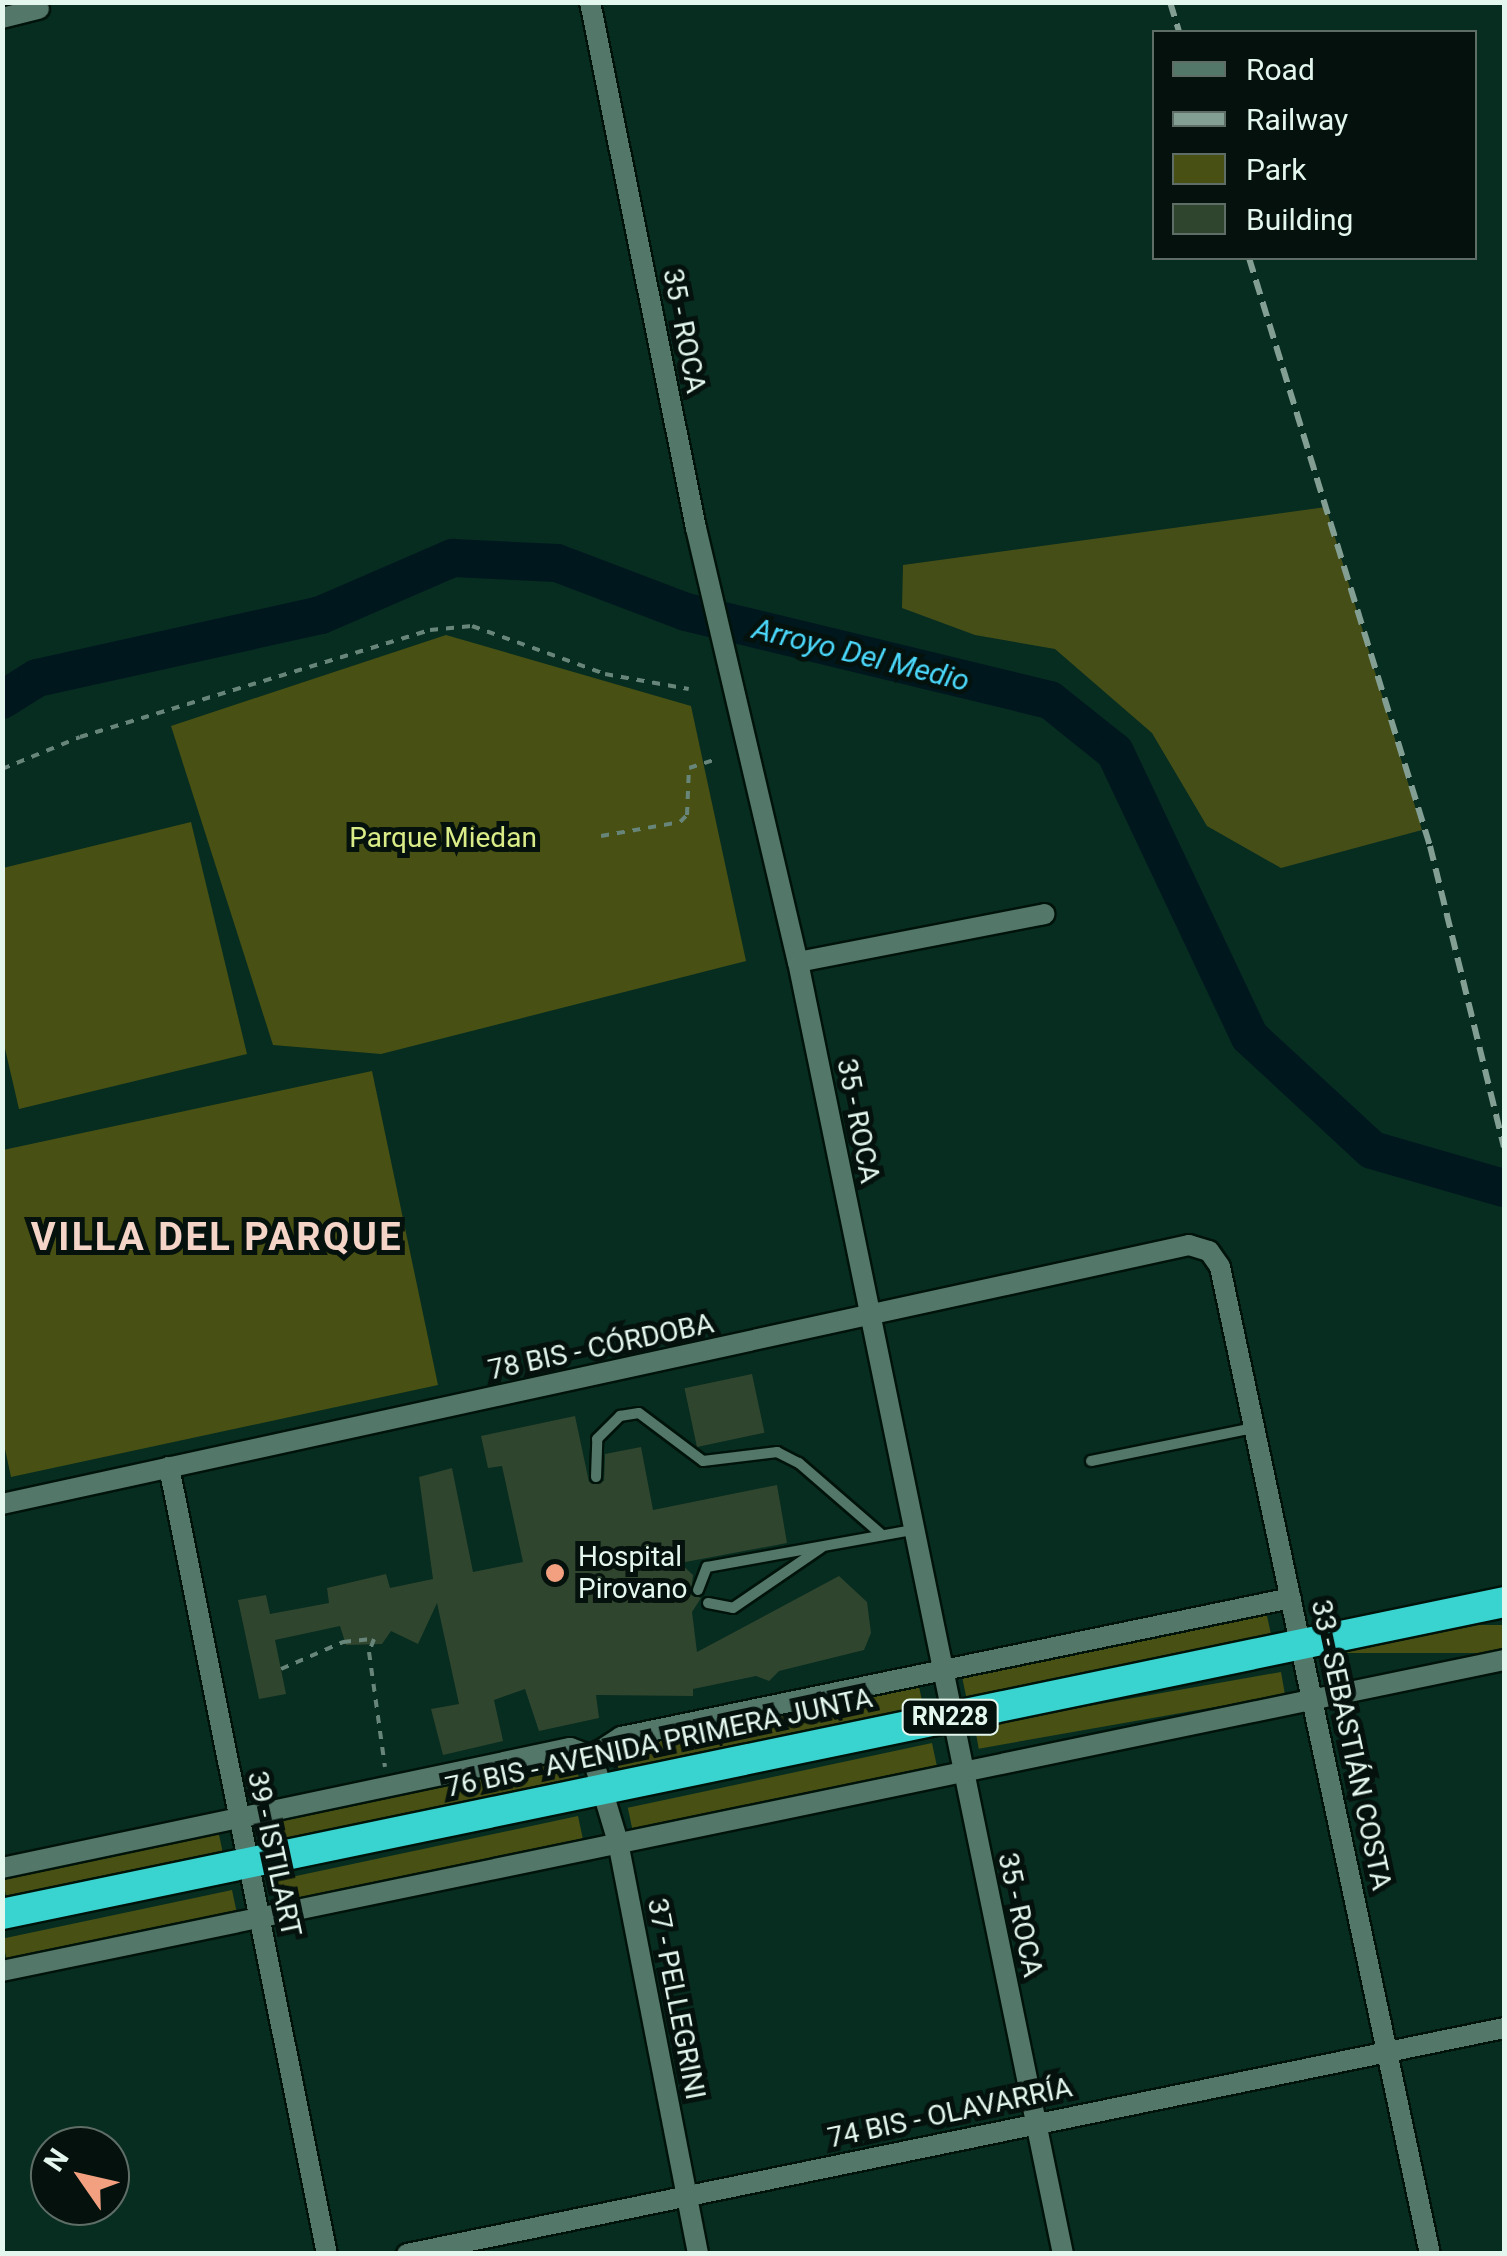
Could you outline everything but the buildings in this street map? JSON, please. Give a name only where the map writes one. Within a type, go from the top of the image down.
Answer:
[{"type":"highway","name":"76 BIS - AVENIDA PRIMERA JUNTA","points":[[2,1914],[248,1864],[595,1771],[952,1716],[1504,1602]]},
{"type":"street","name":"35 - ROCA","points":[[590,2],[696,528],[798,962],[940,1674],[952,1716],[1062,2254]]},
{"type":"street","points":[[2,18],[39,9]]},
{"type":"street","points":[[798,962],[1044,914]]},
{"type":"street","name":"78 BIS - CÓRDOBA","points":[[2,1504],[1188,1246],[1209,1250]]},
{"type":"street","name":"33 - SEBASTIÁN COSTA","points":[[1209,1250],[1220,1267],[1430,2254]]},
{"type":"street","name":"39 - ISTILART","points":[[169,1467],[327,2254]]},
{"type":"street","name":"76 BIS - AVENIDA PRIMERA JUNTA","points":[[2,1868],[570,1748],[595,1771],[621,1737],[940,1674],[1291,1598]]},
{"type":"street","points":[[2,1972],[1312,1696],[1504,1660]]},
{"type":"street","name":"37 - PELLEGRINI","points":[[595,1771],[618,1842],[698,2254]]},
{"type":"street","name":"74 BIS - OLAVARRÍA","points":[[406,2254],[1504,2028]]},
{"type":"lane","points":[[596,1476],[597,1438],[620,1416],[639,1413],[703,1461],[777,1452],[800,1464],[882,1535]]},
{"type":"lane","points":[[1091,1461],[1254,1428]]},
{"type":"lane","points":[[698,1590],[708,1567],[912,1530]]},
{"type":"lane","points":[[708,1603],[732,1608],[826,1546]]},
{"type":"path","points":[[2,769],[80,736],[430,630],[472,626],[605,674],[689,688]]},
{"type":"path","points":[[601,836],[680,822],[688,815],[689,768],[717,759]]},
{"type":"path","points":[[281,1668],[343,1642],[374,1638],[369,1652],[388,1785]]},
{"type":"green space","points":[[1326,507],[1422,830],[1281,868],[1207,826],[1152,733],[1055,649],[975,635],[902,608],[903,565]]},
{"type":"green space","name":"Parque Miedan","points":[[446,635],[691,706],[746,961],[381,1054],[273,1045],[171,726]]},
{"type":"green space","points":[[191,822],[247,1054],[19,1109],[3,1040],[3,868]]},
{"type":"green space","points":[[372,1071],[438,1385],[11,1477],[2,1435],[3,1150]]},
{"type":"green space","points":[[1266,1611],[1271,1634],[967,1699],[962,1676]]},
{"type":"green space","points":[[1324,1625],[1504,1625],[1504,1653],[1324,1653]]},
{"type":"green space","points":[[1281,1672],[1285,1695],[979,1749],[975,1726]]},
{"type":"green space","points":[[918,1682],[923,1705],[619,1770],[614,1747]]},
{"type":"green space","points":[[932,1743],[937,1766],[633,1831],[628,1808]]},
{"type":"green space","points":[[574,1755],[579,1778],[275,1843],[270,1820]]},
{"type":"green space","points":[[578,1816],[583,1840],[279,1905],[274,1881]]},
{"type":"green space","points":[[218,1830],[223,1853],[7,1899],[2,1876]]},
{"type":"green space","points":[[232,1890],[237,1914],[7,1963],[2,1939]]},
{"type":"waterway","name":"Arroyo Del Medio","points":[[2,700],[37,678],[321,615],[453,558],[557,563],[686,612],[1050,700],[1115,752],[1250,1037],[1372,1150],[1504,1188]]},
{"type":"railway","points":[[1170,2],[1178,30]]},
{"type":"railway","points":[[1250,260],[1430,846],[1504,1147]]},
{"type":"place","name":"Hospital Pirovano","points":[[555,1573]]},
{"type":"district","name":"VILLA DEL PARQUE","points":[[217,1238]]}]
